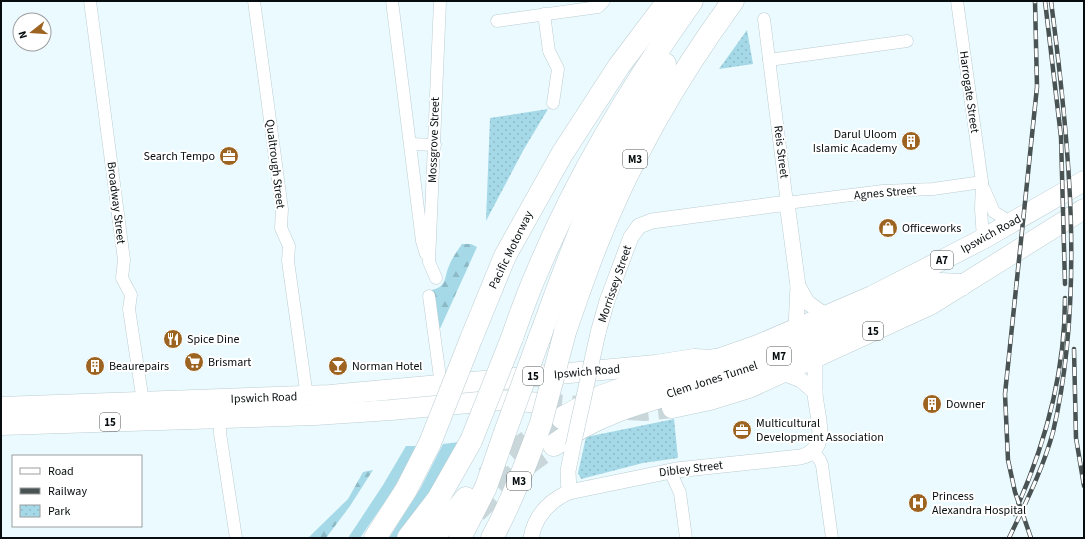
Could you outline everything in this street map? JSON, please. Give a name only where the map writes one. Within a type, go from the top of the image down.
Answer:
[{"type":"highway","name":"Pacific Motorway","points":[[375,538],[406,490],[430,443],[505,256],[562,154],[619,66],[668,1]]},
{"type":"highway","points":[[408,538],[438,499],[471,441],[538,269],[583,174],[648,64],[692,1]]},
{"type":"highway","points":[[460,538],[486,487],[573,246],[599,186],[618,147],[669,57],[707,1]]},
{"type":"highway","name":"M3","points":[[492,538],[507,510],[524,471],[566,332],[596,246],[632,165],[679,80],[733,1]]},
{"type":"highway","name":"Ipswich Road","points":[[1,425],[220,408],[307,397],[395,391],[441,384],[649,366],[694,359],[715,360],[758,345],[872,296],[983,240],[1084,181]]},
{"type":"highway","name":"A7","points":[[961,285],[1084,209]]},
{"type":"highway","name":"Clem Jones Tunnel","points":[[564,446],[579,428],[612,412],[654,398],[723,379],[758,366],[940,284],[961,285]]},
{"type":"highway","name":"15","points":[[672,408],[710,400],[749,388],[930,305],[961,285]]},
{"type":"highway","name":"Clem Jones Tunnel","points":[[562,418],[602,396],[643,383],[696,370],[715,360]]},
{"type":"highway","name":"Ipswich Road","points":[[1,407],[143,402],[220,408],[391,410],[501,400],[542,413]]},
{"type":"highway","points":[[433,538],[466,498]]},
{"type":"street","name":"Broadway Street","points":[[90,1],[124,260],[122,278],[132,295],[129,309],[143,402]]},
{"type":"street","name":"Qualtrough Street","points":[[254,1],[282,209],[281,228],[289,246],[288,261],[307,397]]},
{"type":"street","points":[[392,1],[422,241],[429,262]]},
{"type":"street","name":"Mossgrove Street","points":[[436,278],[429,262],[440,1]]},
{"type":"street","name":"Harrogate Street","points":[[957,1],[982,182],[981,209],[983,240]]},
{"type":"street","points":[[497,20],[544,14],[603,3]]},
{"type":"street","points":[[544,14],[549,51],[558,69],[553,103]]},
{"type":"street","name":"Reis Street","points":[[764,19],[798,286],[796,328]]},
{"type":"street","points":[[769,60],[907,41]]},
{"type":"street","points":[[411,144],[434,145]]},
{"type":"street","name":"Harrogate Street","points":[[982,182],[990,206],[994,212],[1012,223]]},
{"type":"street","name":"Agnes Street","points":[[788,203],[883,191],[940,188],[982,182]]},
{"type":"street","name":"Morrissey Street","points":[[569,492],[568,471],[564,446],[607,300],[631,237],[639,226],[652,221],[788,203]]},
{"type":"street","name":"Reis Street","points":[[798,286],[807,302],[826,316]]},
{"type":"street","points":[[429,296],[441,384]]},
{"type":"street","points":[[815,358],[815,392],[821,434],[817,446],[813,452],[820,460],[822,465],[832,538]]},
{"type":"street","points":[[783,373],[801,380],[815,392]]},
{"type":"street","points":[[220,408],[220,434],[236,538]]},
{"type":"street","name":"Dibley Street","points":[[531,538],[537,519],[544,510],[554,500],[569,492],[670,471],[800,457],[813,452]]},
{"type":"street","points":[[670,471],[680,493],[686,538]]},
{"type":"green space","points":[[747,30],[753,64],[719,69]]},
{"type":"green space","points":[[548,109],[524,149],[486,221],[490,118]]},
{"type":"green space","points":[[462,244],[471,244],[477,247],[439,331],[427,316],[425,307],[426,303],[432,290],[437,289],[443,284],[447,270]]},
{"type":"green space","points":[[674,419],[678,458],[643,463],[581,479],[578,473],[586,437]]},
{"type":"green space","points":[[459,442],[445,471],[398,538],[389,538],[420,489],[443,444]]},
{"type":"green space","points":[[406,446],[417,446],[393,490],[360,538],[348,538],[383,485]]},
{"type":"green space","points":[[373,470],[350,506],[326,538],[308,538],[348,499],[363,472]]},
{"type":"tunnel","points":[[542,403],[590,407]]},
{"type":"tunnel","points":[[628,410],[645,411],[672,408]]},
{"type":"tunnel","points":[[486,477],[522,445],[562,418]]},
{"type":"tunnel","points":[[476,512],[517,472],[554,445]]},
{"type":"railway","points":[[1031,538],[1015,492],[1008,460],[1005,394],[1037,87],[1035,1]]},
{"type":"railway","points":[[1045,1],[1061,137],[1065,284]]},
{"type":"railway","points":[[1009,538],[1039,473],[1053,432],[1063,380],[1069,327],[1071,217],[1068,162],[1058,54],[1051,1]]},
{"type":"railway","points":[[1014,514],[1035,462],[1051,409],[1061,354],[1065,298]]},
{"type":"railway","points":[[1074,349],[1076,438],[1084,486]]},
{"type":"place","name":"Darul Uloom Islamic Academy","points":[[911,141]]},
{"type":"place","name":"Search Tempo","points":[[229,156]]},
{"type":"place","name":"Officeworks","points":[[888,228]]},
{"type":"place","name":"Spice Dine","points":[[173,339]]},
{"type":"place","name":"Brismart","points":[[194,362]]},
{"type":"place","name":"Beaurepairs","points":[[95,366]]},
{"type":"place","name":"Norman Hotel","points":[[338,366]]},
{"type":"place","name":"Downer","points":[[932,404]]},
{"type":"place","name":"Multicultural Development Association","points":[[742,430]]},
{"type":"place","name":"Princess Alexandra Hospital","points":[[918,503]]}]
